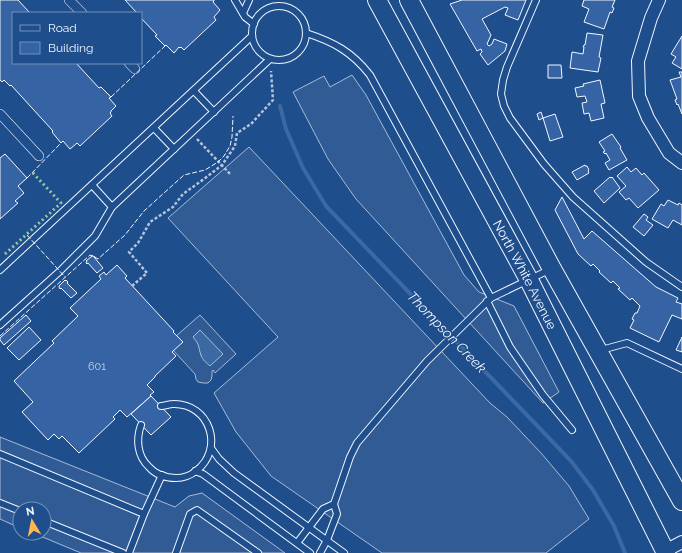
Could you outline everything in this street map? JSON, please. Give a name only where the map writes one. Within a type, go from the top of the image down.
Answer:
[{"type":"main road","name":"North White Avenue","points":[[377,0],[529,280],[666,552]]},
{"type":"main road","name":"North White Avenue","points":[[409,0],[552,269],[682,501]]},
{"type":"street","points":[[69,0],[81,12]]},
{"type":"street","points":[[659,0],[651,18],[638,61],[639,96],[648,118],[669,153],[682,162]]},
{"type":"street","points":[[0,114],[39,156]]},
{"type":"street","points":[[666,552],[682,542]]},
{"type":"lane","points":[[236,0],[245,17],[254,24]]},
{"type":"lane","points":[[243,13],[249,0]]},
{"type":"lane","points":[[536,0],[506,67],[503,80],[501,94],[504,106],[510,118],[544,164],[573,197],[646,262],[682,287]]},
{"type":"lane","points":[[274,7],[284,7],[292,10],[300,16],[306,33],[305,41],[297,54],[289,59],[270,59],[258,50],[254,44],[252,36],[254,24],[259,16],[266,10],[274,7]]},
{"type":"lane","points":[[306,33],[334,44],[348,53],[361,64],[370,75],[489,299],[510,347],[543,395],[572,430]]},
{"type":"lane","points":[[0,270],[252,36]]},
{"type":"lane","points":[[0,325],[60,271],[95,236],[112,207],[270,59]]},
{"type":"lane","points":[[194,90],[214,112]]},
{"type":"lane","points":[[154,128],[174,149]]},
{"type":"lane","points":[[92,185],[112,207]]},
{"type":"lane","points":[[320,553],[337,514],[334,504],[350,457],[358,443],[421,367],[489,299],[552,269]]},
{"type":"lane","points":[[598,351],[627,343],[682,369]]},
{"type":"lane","points":[[141,425],[138,433],[138,445],[141,457],[148,467],[158,474],[169,478],[181,478],[192,474],[202,466],[209,456],[212,444],[211,432],[206,420],[197,411],[186,406],[173,404],[161,406]]},
{"type":"lane","points":[[211,448],[219,459],[234,473],[344,553]]},
{"type":"lane","points":[[0,454],[144,514]]},
{"type":"lane","points":[[195,471],[203,474],[310,553]]},
{"type":"lane","points":[[129,553],[144,514],[162,475]]},
{"type":"lane","points":[[0,503],[12,508]]},
{"type":"lane","points":[[297,543],[323,509],[334,504]]},
{"type":"lane","points":[[176,553],[190,514],[197,510],[258,553]]},
{"type":"lane","points":[[52,524],[123,553]]},
{"type":"path","points":[[132,286],[147,273],[129,252],[138,243],[150,222],[173,207],[183,194],[222,165],[235,146],[237,133],[251,124],[273,100],[270,59]]},
{"type":"path","points":[[192,133],[231,175]]},
{"type":"shaded area","points":[[352,75],[366,95],[464,275],[479,292],[514,306],[559,392],[543,403],[356,199],[328,159],[293,92],[324,76],[330,87]]},
{"type":"shaded area","points":[[249,147],[490,403],[507,417],[541,453],[569,486],[589,519],[546,553],[382,553],[271,476],[236,432],[214,393],[278,337],[168,218]]},
{"type":"shaded area","points":[[200,315],[236,354],[215,373],[213,370],[212,371],[211,380],[208,383],[198,382],[195,374],[172,349],[175,337]],"holes":[[[197,341],[222,354],[203,358]]]},
{"type":"shaded area","points":[[200,330],[223,354],[210,366],[202,358],[198,344],[193,337]]},
{"type":"shaded area","points":[[0,437],[175,507],[189,496],[202,493],[285,553],[81,553],[52,541],[52,501],[12,501],[12,524],[0,519]]},
{"type":"building","points":[[0,0],[18,0],[29,12],[12,12],[12,64],[77,64],[99,88],[101,87],[111,97],[109,98],[116,106],[110,113],[112,116],[80,146],[77,143],[70,149],[63,141],[61,143],[52,132],[53,131],[11,85],[10,86],[4,80],[2,82],[0,80]]},
{"type":"building","points":[[125,0],[214,0],[213,2],[220,10],[214,17],[216,20],[184,50],[179,47],[174,53],[155,36],[157,35],[142,19],[142,12],[136,12]]},
{"type":"building","points":[[462,0],[526,0],[518,20],[505,15],[508,8],[505,7],[482,19],[491,35],[487,44],[489,46],[492,44],[494,39],[507,44],[505,51],[488,65],[480,54],[482,52],[481,49],[477,51],[450,4]]},
{"type":"building","points":[[584,0],[615,0],[612,7],[614,8],[612,13],[610,12],[604,29],[584,22],[589,9],[582,6]]},
{"type":"building","points":[[587,33],[603,35],[598,72],[570,68],[572,52],[583,54],[583,47],[585,45]]},
{"type":"building","points":[[682,36],[682,69],[672,63],[676,57],[671,54]]},
{"type":"building","points":[[548,65],[561,65],[562,78],[548,78]]},
{"type":"building","points":[[679,72],[682,72],[682,114],[675,100],[677,99],[670,80],[681,77]]},
{"type":"building","points":[[600,80],[605,103],[601,104],[604,118],[591,121],[589,113],[584,114],[582,103],[587,102],[585,96],[577,97],[575,88],[584,86],[583,84]]},
{"type":"building","points":[[541,112],[543,118],[539,120],[537,114]]},
{"type":"building","points":[[555,114],[563,137],[550,141],[543,118]]},
{"type":"building","points":[[612,134],[621,147],[620,148],[627,160],[609,170],[605,163],[610,160],[606,153],[605,154],[603,152],[605,151],[599,142]]},
{"type":"building","points":[[5,154],[27,178],[18,186],[24,193],[15,201],[18,203],[0,219],[0,158]]},
{"type":"building","points":[[585,165],[589,170],[589,173],[577,180],[572,172]]},
{"type":"building","points":[[627,167],[631,172],[636,168],[642,175],[644,173],[659,190],[638,208],[629,198],[626,200],[619,192],[626,186],[617,176]]},
{"type":"building","points":[[610,177],[612,177],[620,188],[604,203],[594,191]]},
{"type":"building","points":[[562,197],[584,239],[592,231],[656,287],[678,298],[676,302],[682,304],[682,319],[672,315],[659,342],[630,328],[634,320],[632,319],[640,306],[632,298],[630,300],[618,289],[620,288],[613,281],[611,283],[593,264],[591,266],[578,254],[555,210]]},
{"type":"building","points":[[668,200],[678,205],[679,203],[682,205],[682,225],[673,220],[668,228],[652,219],[661,204],[664,206]]},
{"type":"building","points":[[644,214],[648,217],[646,220],[653,225],[644,236],[633,227]]},
{"type":"building","points":[[92,256],[95,257],[103,268],[97,273],[88,263],[86,263],[86,261]]},
{"type":"building","points":[[117,265],[127,276],[125,278],[183,342],[172,352],[176,356],[147,385],[154,392],[150,395],[151,396],[127,417],[120,410],[113,417],[115,419],[79,453],[62,436],[59,439],[54,434],[48,440],[22,412],[33,402],[14,381],[54,343],[52,341],[78,316],[70,308],[101,279],[99,276],[104,272],[106,275]]},
{"type":"building","points":[[65,280],[77,293],[71,298],[59,287]]},
{"type":"building","points":[[26,315],[31,321],[4,345],[0,338]]},
{"type":"building","points":[[29,327],[41,340],[19,360],[7,348]]},
{"type":"building","points":[[682,337],[682,352],[676,350]]},
{"type":"building","points":[[151,396],[171,417],[151,435],[131,414]]},
{"type":"waterway","name":"Thompson Creek","points":[[280,106],[286,129],[303,168],[326,206],[571,461],[593,490],[614,526],[625,553]]},
{"type":"hedge","points":[[5,254],[61,203],[32,172]]},
{"type":"fence","points":[[111,97],[165,46]]},
{"type":"fence","points":[[0,336],[90,255],[98,259],[125,235],[144,211],[184,175],[205,170],[218,162],[230,146],[233,116]]},
{"type":"fence","points":[[27,178],[61,143]]},
{"type":"fence","points":[[27,235],[65,277]]}]
